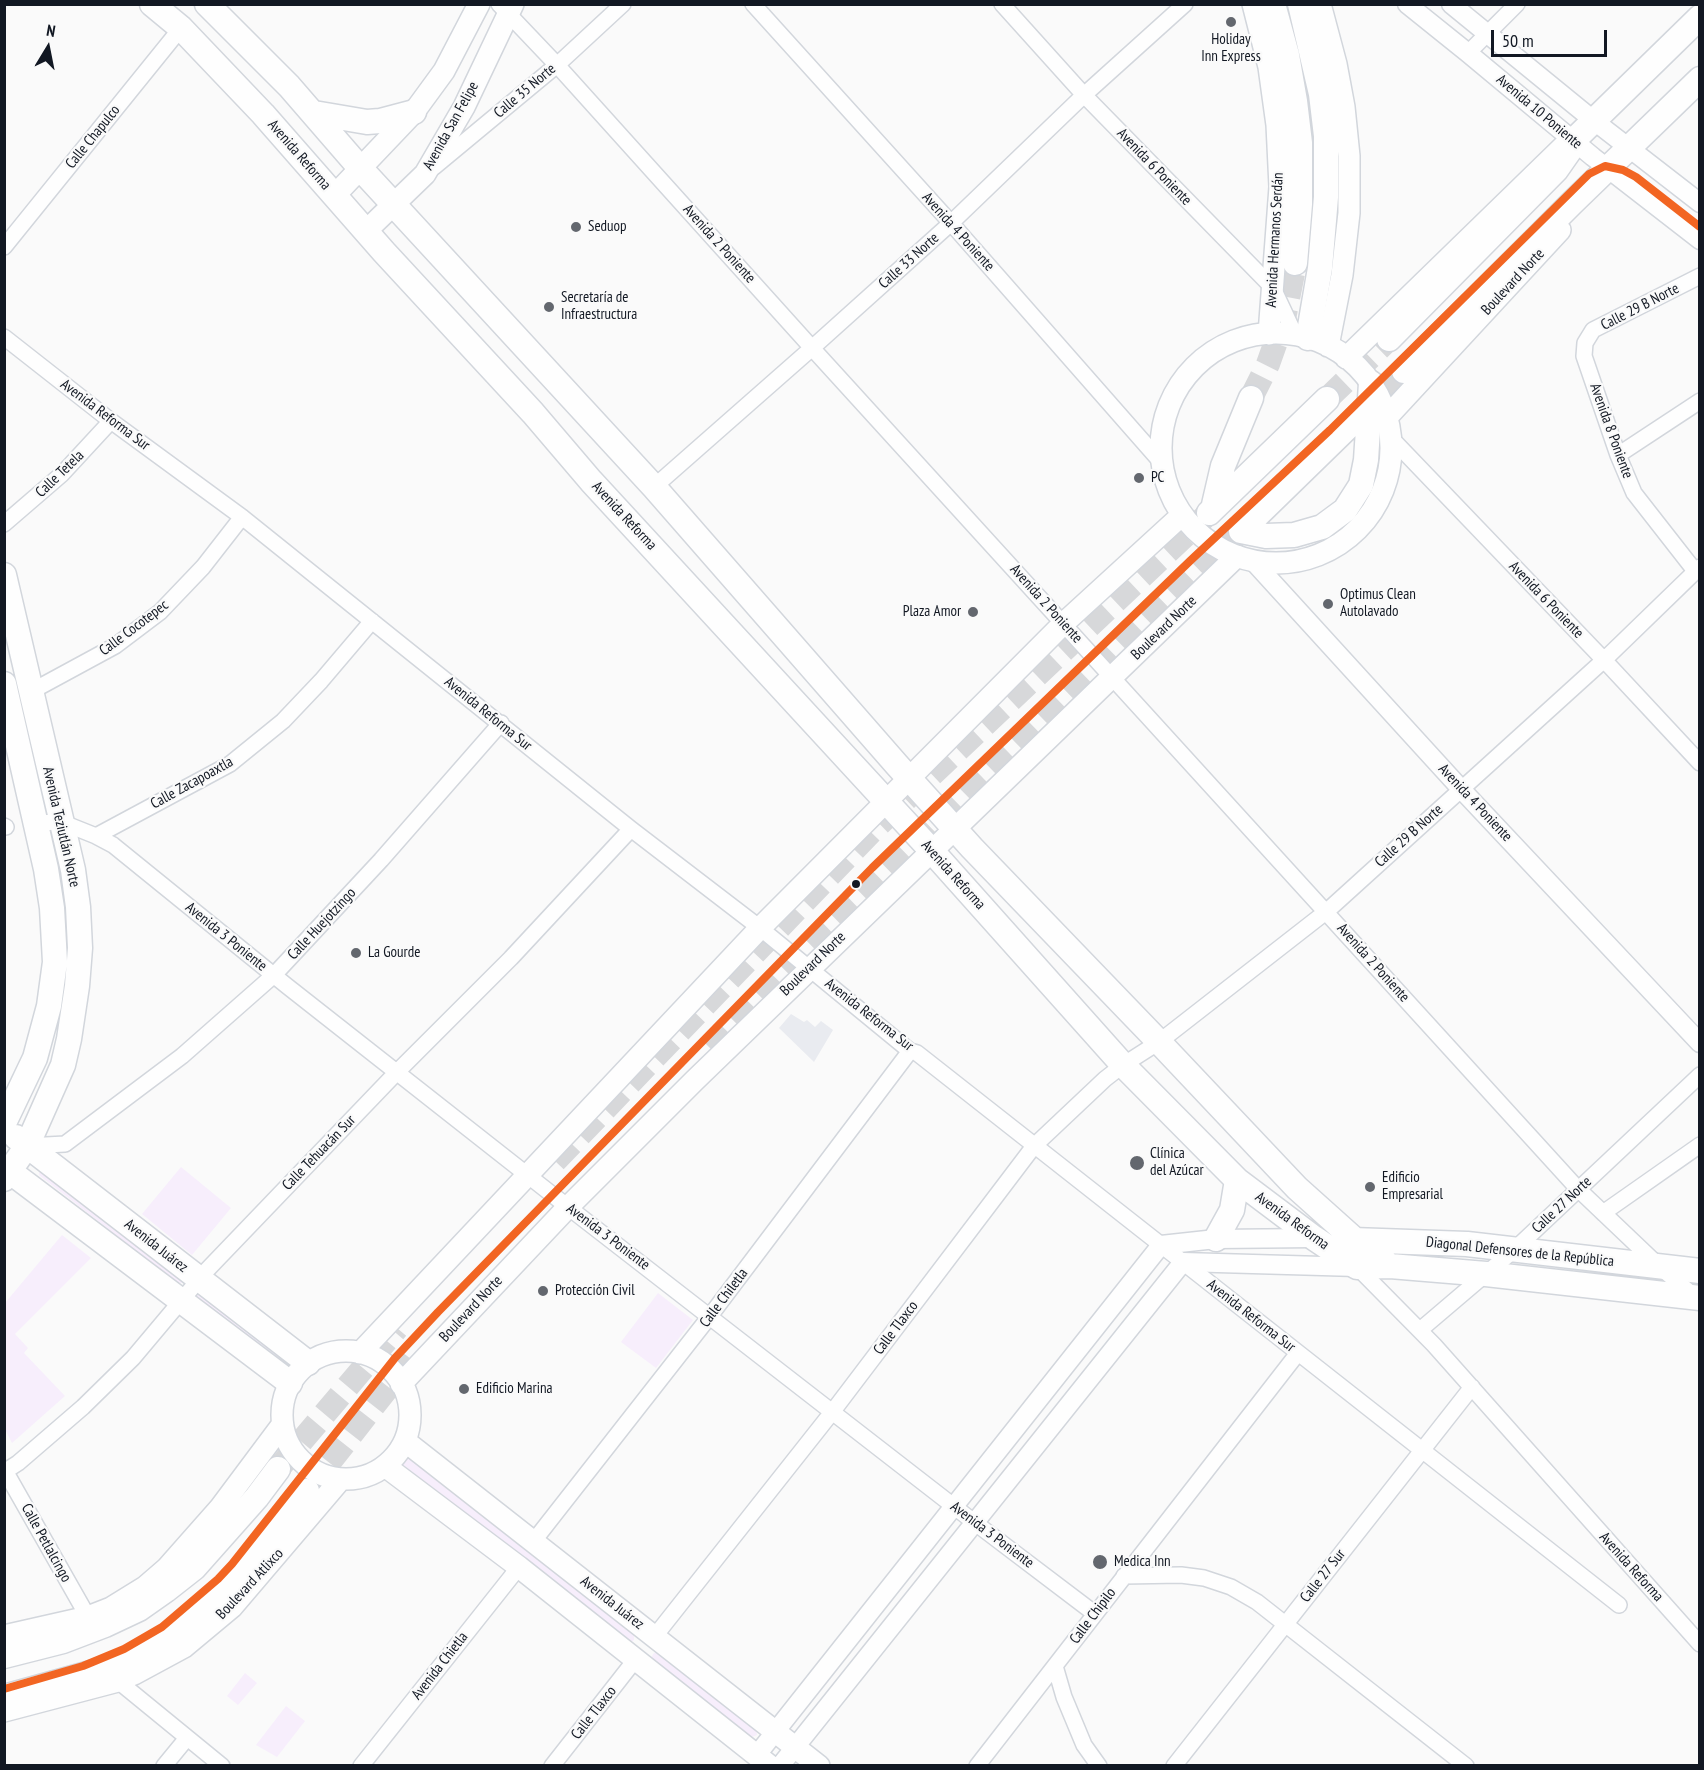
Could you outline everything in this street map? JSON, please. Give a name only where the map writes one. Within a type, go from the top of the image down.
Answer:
[{"type":"main road","name":"Avenida Reforma","points":[[152,4],[181,28],[263,114],[477,354],[543,423],[591,481],[931,850],[1123,1065],[1237,1180],[1357,1267]]},
{"type":"main road","name":"Avenida Reforma","points":[[207,4],[257,52],[393,205],[654,487],[908,778],[1042,922],[1297,1188],[1355,1240],[1390,1266]]},
{"type":"main road","points":[[334,195],[414,112],[444,71],[479,4]]},
{"type":"main road","name":"Avenida Hermanos Serdán","points":[[1253,4],[1269,67],[1277,125],[1280,187],[1269,334]]},
{"type":"main road","points":[[1273,4],[1287,56],[1300,143],[1300,204],[1295,263]]},
{"type":"main road","points":[[1300,4],[1321,94],[1326,136],[1326,197],[1310,340]]},
{"type":"main road","name":"Avenida San Felipe","points":[[366,231],[425,174],[464,107],[507,8]]},
{"type":"main road","points":[[1310,340],[1342,275],[1349,213],[1349,156],[1344,107],[1327,10]]},
{"type":"main road","points":[[1389,339],[1556,170],[1574,140],[1593,120],[1700,17]]},
{"type":"main road","name":"Boulevard Norte","points":[[1404,371],[1700,79]]},
{"type":"main road","points":[[314,114],[380,122],[414,112]]},
{"type":"main road","points":[[1346,357],[1565,143],[1574,140]]},
{"type":"main road","name":"Boulevard Norte","points":[[1387,417],[1564,226],[1608,169]]},
{"type":"main road","points":[[1269,334],[1310,340],[1346,357],[1371,383],[1387,417],[1391,438],[1389,473],[1376,506],[1354,534],[1324,553],[1289,563],[1245,559],[1216,546],[1197,532],[1182,515],[1168,490],[1161,462],[1162,431],[1171,401],[1187,375],[1210,354],[1238,340],[1269,334]]},
{"type":"main road","points":[[1355,420],[1241,531],[1266,536],[1294,535],[1322,527],[1345,510],[1361,485],[1366,460],[1371,383]]},
{"type":"main road","points":[[543,423],[570,398]]},
{"type":"main road","points":[[1251,398],[1223,466],[1211,511],[1327,399]]},
{"type":"main road","points":[[360,1353],[760,928],[1064,623],[1182,515]]},
{"type":"main road","name":"Boulevard Norte","points":[[401,1384],[568,1207],[810,968],[1113,677],[1245,559]]},
{"type":"main road","name":"Avenida Teziutlán Norte","points":[[4,575],[73,870],[80,948],[78,986],[63,1065],[27,1146],[6,1172]]},
{"type":"main road","name":"Avenida Teziutlán Norte","points":[[4,684],[52,908],[55,962],[49,1006],[35,1058],[4,1123]]},
{"type":"main road","name":"Avenida Juárez","points":[[4,1128],[308,1363]]},
{"type":"main road","name":"Avenida Juárez","points":[[6,1172],[290,1383]]},
{"type":"main road","points":[[1216,1239],[1232,1210],[1237,1180]]},
{"type":"main road","name":"Diagonal Defensores de la República","points":[[1314,1238],[1467,1244],[1700,1271]]},
{"type":"main road","name":"Diagonal Defensores de la República","points":[[1357,1267],[1390,1266],[1486,1274],[1698,1299]]},
{"type":"main road","points":[[338,1351],[360,1353],[383,1363],[393,1371],[401,1384],[409,1404],[410,1417],[405,1441],[397,1454],[385,1466],[364,1476],[341,1479],[320,1474],[302,1462],[289,1446],[282,1425],[284,1396],[290,1383],[308,1363],[317,1357],[338,1351]]},
{"type":"main road","points":[[4,1636],[88,1617],[111,1608],[145,1587],[167,1568],[220,1508],[282,1425]]},
{"type":"main road","name":"Avenida Juárez","points":[[405,1441],[819,1766]]},
{"type":"main road","name":"Avenida Juárez","points":[[385,1466],[519,1567],[758,1762]]},
{"type":"main road","points":[[4,1656],[63,1641],[139,1609],[202,1560],[278,1469]]},
{"type":"main road","name":"Boulevard Atlixco","points":[[4,1711],[118,1681],[184,1647],[232,1607],[341,1479]]},
{"type":"main road","name":"Boulevard Atlixco","points":[[4,1697],[94,1672],[127,1659],[156,1644],[184,1625],[218,1597],[246,1568],[307,1491]]},
{"type":"street","name":"Calle 35 Norte","points":[[425,174],[557,65],[623,4]]},
{"type":"street","name":"Avenida 4 Poniente","points":[[753,4],[951,223],[1161,462]]},
{"type":"street","name":"Avenida 6 Poniente","points":[[1002,4],[1084,95],[1273,288],[1310,340]]},
{"type":"street","name":"Calle 33 Norte","points":[[654,487],[951,223],[1084,95],[1185,4]]},
{"type":"street","name":"Avenida 10 Poniente","points":[[1407,4],[1608,169],[1700,240]]},
{"type":"street","name":"Avenida 10 Poniente","points":[[1451,4],[1593,120],[1700,203]]},
{"type":"street","points":[[1468,53],[1516,4]]},
{"type":"street","name":"Avenida 2 Poniente","points":[[507,8],[812,348],[1578,1189],[1660,1267],[1698,1299]]},
{"type":"street","name":"Calle Chapulco","points":[[4,247],[181,28]]},
{"type":"street","name":"Calle 29 B Norte","points":[[1586,343],[1593,330],[1700,276]]},
{"type":"street","name":"Avenida Reforma Sur","points":[[4,337],[111,421],[242,517],[631,829],[760,928],[910,1051],[917,1053],[1619,1605]]},
{"type":"street","name":"Avenida 8 Poniente","points":[[1586,343],[1584,356],[1618,455],[1634,493],[1697,569]]},
{"type":"street","points":[[1618,455],[1700,401]]},
{"type":"street","name":"Calle Tetela","points":[[4,524],[62,474],[111,421]]},
{"type":"street","name":"Avenida 6 Poniente","points":[[1391,438],[1700,763]]},
{"type":"street","name":"Calle Cocotepec","points":[[32,691],[115,646],[160,612],[203,567],[242,517]]},
{"type":"street","name":"Avenida 4 Poniente","points":[[1245,559],[1700,1043]]},
{"type":"street","name":"Calle 29 B Norte","points":[[1159,1042],[1327,911],[1604,660],[1697,569]]},
{"type":"street","name":"Calle Zacapoaxtla","points":[[96,836],[230,764],[282,721],[321,681],[372,621]]},
{"type":"street","name":"Calle Huejotzingo","points":[[27,1146],[65,1144],[182,1056],[274,975],[381,860],[501,723]]},
{"type":"street","points":[[35,823],[61,822],[96,836]]},
{"type":"street","name":"Calle Tehuacán Sur","points":[[5,1471],[82,1407],[133,1359],[199,1280],[397,1072],[511,958],[631,829]]},
{"type":"street","name":"Avenida 3 Poniente","points":[[96,836],[113,845],[568,1207],[1095,1613]]},
{"type":"street","name":"Calle Tlaxco","points":[[656,1636],[833,1411],[1034,1146],[1105,1079],[1159,1042]]},
{"type":"street","name":"Calle Chiletla","points":[[533,1542],[710,1316],[910,1051]]},
{"type":"street","name":"Calle 27 Norte","points":[[1420,1330],[1514,1250],[1700,1075]]},
{"type":"street","points":[[1602,1213],[1700,1146]]},
{"type":"street","name":"Diagonal Defensores de la República","points":[[1161,1245],[1216,1239],[1314,1238]]},
{"type":"street","points":[[758,1762],[775,1732],[1161,1245]]},
{"type":"street","points":[[780,1766],[1183,1262]]},
{"type":"street","name":"Diagonal Defensores de la República","points":[[1183,1262],[1357,1267]]},
{"type":"street","name":"Avenida Reforma","points":[[1357,1267],[1420,1330],[1472,1387],[1700,1644]]},
{"type":"street","name":"Calle Chipilo","points":[[977,1766],[1298,1353]]},
{"type":"street","name":"Calle 27 Sur","points":[[1174,1766],[1472,1387]]},
{"type":"street","name":"Calle Petlalcingo","points":[[5,1471],[88,1617]]},
{"type":"street","name":"Avenida Chietla","points":[[361,1766],[519,1567]]},
{"type":"street","points":[[1124,1576],[1181,1575],[1204,1578],[1240,1592],[1286,1624],[1466,1766]]},
{"type":"street","name":"Calle Tlaxco","points":[[552,1766],[635,1660]]},
{"type":"street","points":[[1055,1666],[1067,1705],[1084,1745],[1099,1766]]},
{"type":"street","points":[[118,1681],[222,1766]]},
{"type":"street","points":[[164,1766],[187,1738]]},
{"type":"shaded area","points":[[791,1014],[804,1022],[807,1020],[815,1027],[821,1021],[833,1030],[814,1062],[779,1028]]},
{"type":"shaded area","points":[[181,1167],[231,1208],[192,1255],[142,1214]]},
{"type":"shaded area","points":[[40,1168],[184,1281],[176,1282],[39,1175]]},
{"type":"shaded area","points":[[62,1235],[91,1258],[15,1334],[28,1348],[24,1353],[65,1396],[12,1443],[5,1429],[5,1303]]},
{"type":"shaded area","points":[[199,1291],[296,1371],[294,1372],[195,1298],[195,1294]]},
{"type":"shaded area","points":[[658,1293],[693,1320],[656,1368],[621,1342]]},
{"type":"shaded area","points":[[409,1457],[634,1633],[634,1640],[630,1643],[626,1641],[403,1465],[402,1460]]},
{"type":"shaded area","points":[[656,1652],[756,1728],[757,1735],[749,1736],[651,1659]]},
{"type":"shaded area","points":[[245,1673],[257,1683],[238,1705],[227,1696]]},
{"type":"shaded area","points":[[286,1706],[305,1721],[277,1757],[256,1745]]},
{"type":"tunnel","points":[[1251,398],[1268,364],[1284,319],[1295,263]]},
{"type":"tunnel","points":[[1327,399],[1389,339]]},
{"type":"tunnel","points":[[1359,416],[1404,371]]},
{"type":"tunnel","points":[[555,1161],[872,831],[1209,513]]},
{"type":"tunnel","points":[[712,1050],[798,962],[1241,531]]},
{"type":"tunnel","points":[[278,1469],[397,1328]]},
{"type":"tunnel","points":[[307,1491],[411,1358]]},
{"type":"transit line","points":[[4,1689],[83,1666],[124,1649],[162,1627],[218,1579],[395,1358],[438,1312],[872,868],[1191,560],[1330,430],[1589,174],[1605,166],[1623,170],[1636,177],[1700,227]]},
{"type":"place","name":"Holiday Inn Express","points":[[1231,22]]},
{"type":"place","name":"Seduop","points":[[576,227]]},
{"type":"place","name":"Secretaría de Infraestructura","points":[[549,307]]},
{"type":"place","name":"PC","points":[[1139,478]]},
{"type":"place","name":"Optimus Clean Autolavado","points":[[1328,604]]},
{"type":"place","name":"Plaza Amor","points":[[973,612]]},
{"type":"place","name":"La Gourde","points":[[356,953]]},
{"type":"place","name":"Clínica del Azúcar","points":[[1137,1163]]},
{"type":"place","name":"Edificio Empresarial","points":[[1370,1187]]},
{"type":"place","name":"Protección Civil","points":[[543,1291]]},
{"type":"place","name":"Edificio Marina","points":[[464,1389]]},
{"type":"place","name":"Medica Inn","points":[[1100,1562]]}]
